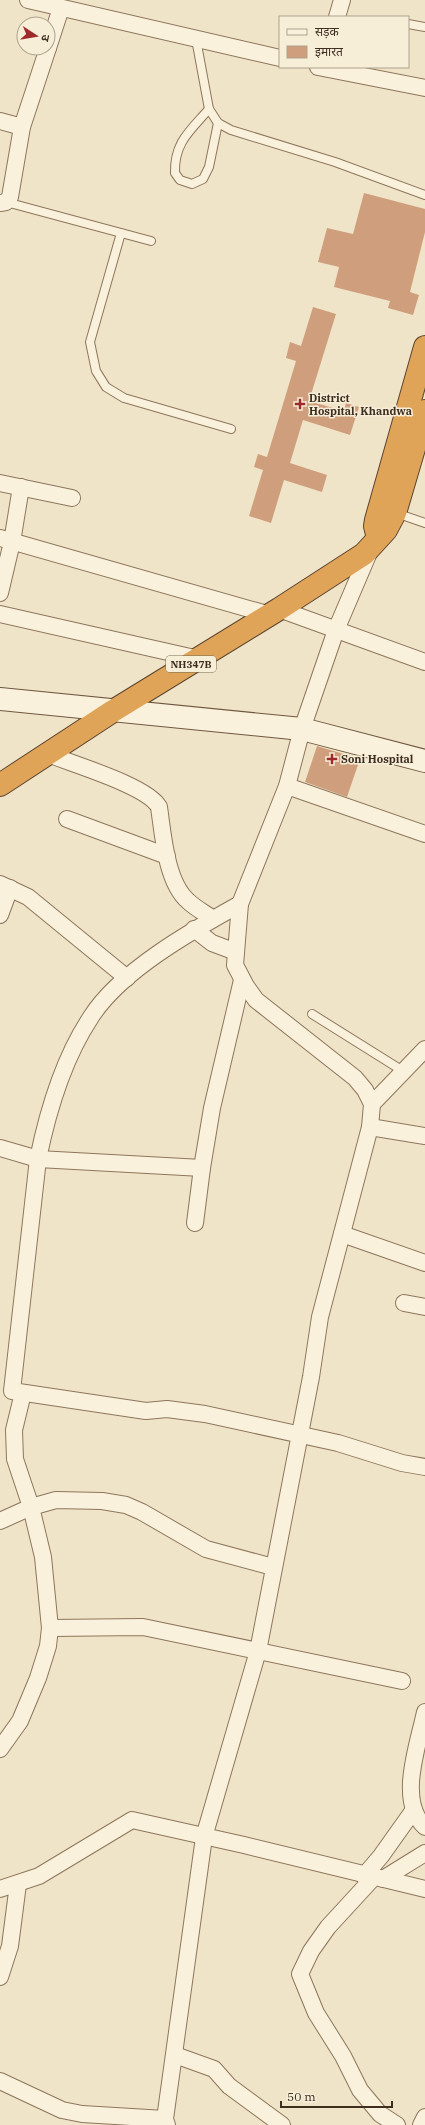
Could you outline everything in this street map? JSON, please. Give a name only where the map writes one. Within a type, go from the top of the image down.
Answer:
[{"type":"highway","points":[[375,543],[376,520],[425,347]]},
{"type":"highway","name":"NH347B","points":[[0,785],[113,711],[275,612],[375,543],[389,525],[395,513],[425,411]]},
{"type":"main road","points":[[0,700],[302,729],[425,761]]},
{"type":"street","points":[[337,16],[342,0]]},
{"type":"street","points":[[37,1],[61,8],[279,58]]},
{"type":"street","points":[[56,23],[61,8]]},
{"type":"street","points":[[3,202],[10,197],[22,127],[45,56]]},
{"type":"street","points":[[327,68],[425,88]]},
{"type":"street","points":[[0,121],[22,127]]},
{"type":"street","points":[[0,483],[72,498]]},
{"type":"street","points":[[0,593],[6,540],[21,487]]},
{"type":"street","points":[[6,540],[275,612],[336,630],[425,662]]},
{"type":"street","points":[[0,2081],[62,2110],[79,2120],[166,2122],[204,1837],[258,1651],[273,1567],[311,1377],[320,1317],[370,1127],[372,1104],[365,1090],[355,1078],[256,1000],[242,980],[235,965],[240,904],[287,786],[302,729],[336,630],[375,543]]},
{"type":"street","points":[[0,614],[199,659]]},
{"type":"street","points":[[48,754],[126,784],[150,796],[158,807],[167,856],[174,881],[187,901],[214,919]]},
{"type":"street","points":[[287,786],[425,834]]},
{"type":"street","points":[[67,820],[167,856]]},
{"type":"street","points":[[0,915],[5,886],[28,897],[127,978]]},
{"type":"street","points":[[0,1749],[20,1721],[38,1678],[48,1646],[50,1628],[43,1557],[31,1507],[15,1460],[12,1391],[38,1159],[46,1124],[58,1086],[76,1045],[91,1016],[111,992],[127,978],[194,930],[240,904]]},
{"type":"street","points":[[194,930],[212,943],[236,952]]},
{"type":"street","points":[[195,1223],[202,1168],[214,1101],[242,980]]},
{"type":"street","points":[[372,1104],[425,1049]]},
{"type":"street","points":[[370,1127],[425,1136]]},
{"type":"street","points":[[0,1148],[38,1159],[202,1168]]},
{"type":"street","points":[[342,1234],[425,1263]]},
{"type":"street","points":[[404,1303],[425,1307]]},
{"type":"street","points":[[12,1391],[146,1411],[167,1409],[205,1414],[300,1436],[338,1443],[402,1463],[425,1467]]},
{"type":"street","points":[[0,1521],[31,1507],[56,1500],[75,1499],[126,1505],[142,1512],[206,1549],[273,1567]]},
{"type":"street","points":[[50,1628],[143,1627],[402,1681]]},
{"type":"street","points":[[425,1712],[413,1771],[410,1797],[413,1811],[425,1828]]},
{"type":"street","points":[[374,1877],[381,1856],[413,1811]]},
{"type":"street","points":[[0,1889],[39,1876],[132,1820],[244,1845],[425,1889]]},
{"type":"street","points":[[397,2125],[380,2114],[360,2090],[343,2056],[316,2013],[300,1974],[311,1951],[328,1927],[374,1877],[425,1853]]},
{"type":"street","points":[[0,1977],[10,1946],[18,1884]]},
{"type":"street","points":[[175,2055],[214,2069],[229,2086],[282,2125]]},
{"type":"street","points":[[421,2125],[425,2117]]},
{"type":"lane","points":[[409,24],[425,27]]},
{"type":"lane","points":[[196,39],[210,109],[218,123],[231,130],[335,162],[425,195]]},
{"type":"lane","points":[[210,109],[184,138],[177,149],[175,172],[180,180],[192,184],[203,179],[210,167],[218,123]]},
{"type":"lane","points":[[3,202],[151,241]]},
{"type":"lane","points":[[121,233],[90,342],[96,371],[106,387],[124,398],[231,429]]},
{"type":"lane","points":[[395,513],[425,523]]},
{"type":"lane","points":[[312,1014],[404,1071]]},
{"type":"building","points":[[364,193],[425,209],[425,232],[410,292],[419,295],[413,315],[388,308],[390,301],[334,287],[339,267],[318,262],[327,228],[353,234]]},
{"type":"building","points":[[313,307],[336,314],[309,401],[344,411],[346,403],[359,407],[350,435],[303,420],[290,463],[327,475],[322,492],[284,480],[271,523],[249,516],[263,470],[254,467],[258,454],[267,457],[296,361],[286,358],[290,342],[301,346]]},
{"type":"building","points":[[317,746],[360,759],[347,797],[305,782]]},
{"type":"place","name":"District Hospital, Khandwa","points":[[300,404]]},
{"type":"place","name":"Soni Hospital","points":[[332,759]]}]
